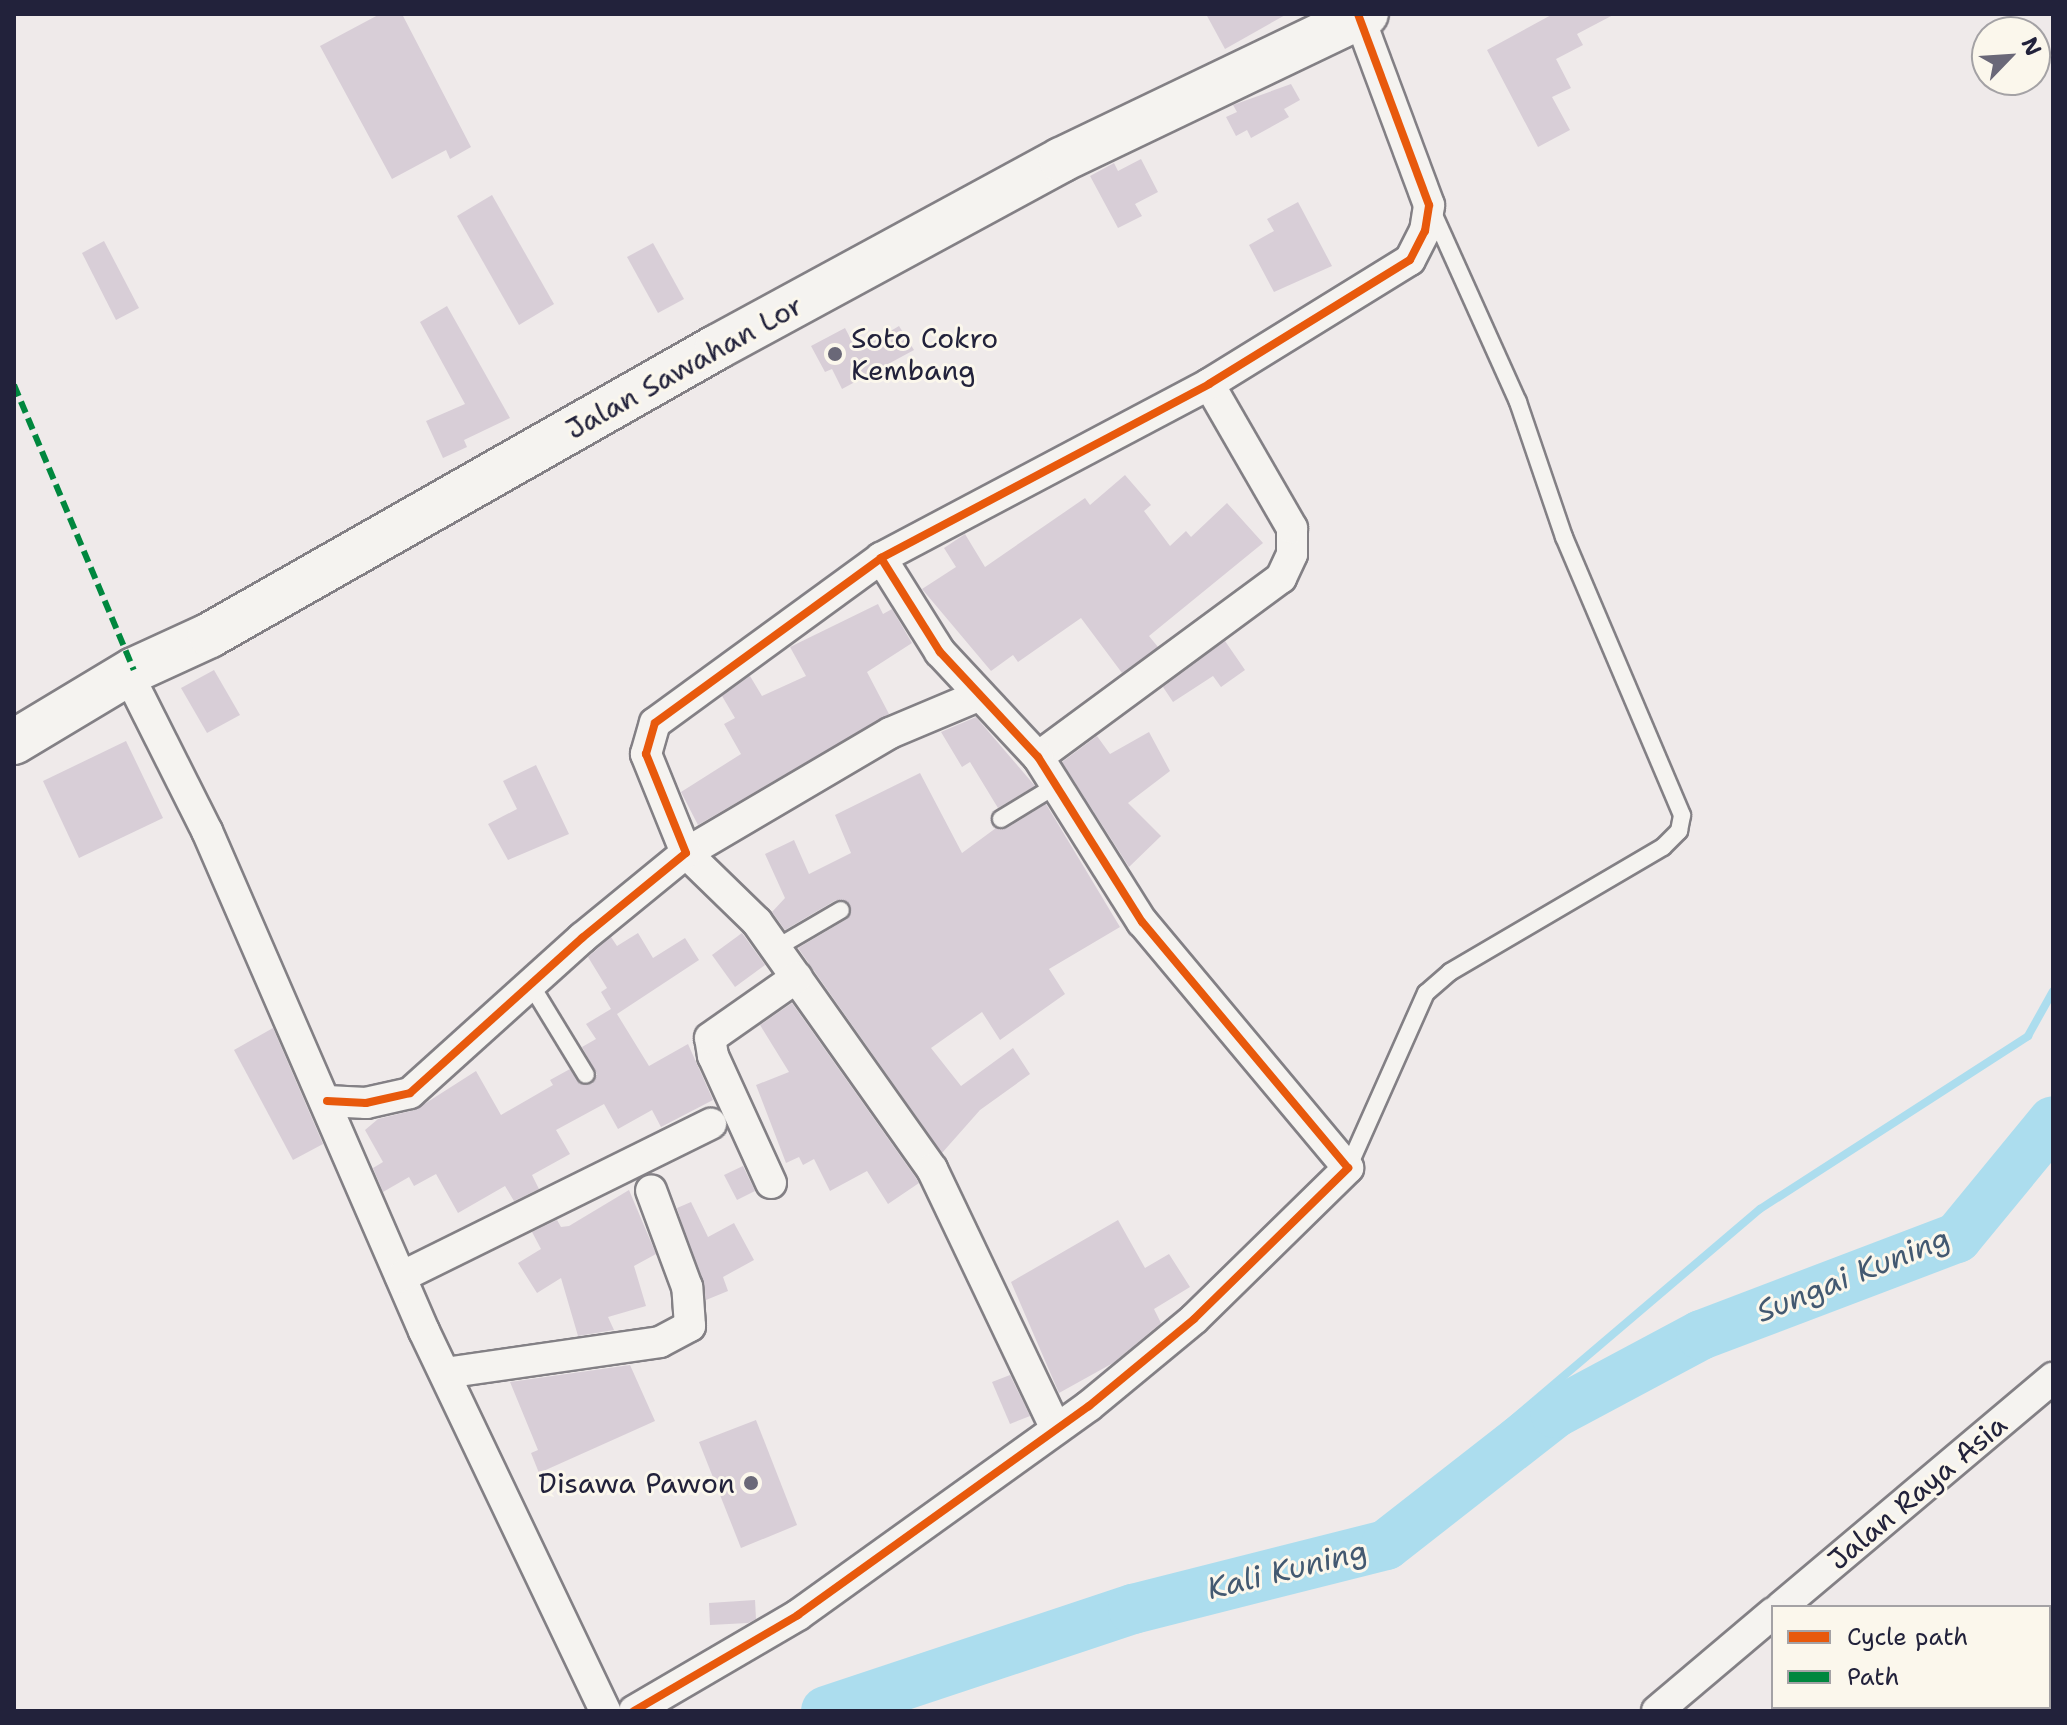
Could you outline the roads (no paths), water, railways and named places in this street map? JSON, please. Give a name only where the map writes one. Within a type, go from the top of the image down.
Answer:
[{"type":"main road","name":"Jalan Sawahan Lor","points":[[14,742],[128,674],[210,635],[717,347],[1061,160],[1361,15]]},
{"type":"street","points":[[1056,1429],[932,1169],[757,922],[686,853],[646,754],[645,741],[655,723],[881,558],[1209,384],[1410,260],[1425,231],[1429,205],[1361,15]]},
{"type":"street","points":[[1038,757],[1281,578],[1292,554],[1292,528],[1209,384]]},
{"type":"street","points":[[634,1711],[798,1615],[1056,1429],[1194,1319],[1348,1168],[1142,922],[1038,757],[940,652],[881,558]]},
{"type":"street","points":[[128,674],[207,831],[401,1277],[605,1711]]},
{"type":"street","points":[[327,1101],[366,1103],[410,1093],[686,853],[890,733],[978,696]]},
{"type":"street","points":[[771,1183],[713,1056],[710,1038],[797,977]]},
{"type":"street","points":[[401,1277],[711,1124]]},
{"type":"street","points":[[445,1373],[660,1342],[690,1326],[687,1287],[651,1190]]},
{"type":"street","name":"Jalan Raya Asia","points":[[1783,1605],[2053,1378]]},
{"type":"street","points":[[1657,1711],[1771,1615]]},
{"type":"lane","points":[[1348,1168],[1390,1079],[1406,1028],[1426,993],[1450,972],[1663,847],[1679,831],[1682,815],[1564,537],[1518,402],[1429,205]]},
{"type":"lane","points":[[1001,819],[1055,786]]},
{"type":"lane","points":[[776,948],[841,910]]},
{"type":"lane","points":[[531,985],[586,1075]]},
{"type":"waterway","points":[[1358,1540],[1379,1533],[1760,1209],[2028,1036],[2053,991]]},
{"type":"waterway","name":"Kali Kuning","points":[[826,1711],[1133,1609],[1386,1545],[1555,1413],[1701,1335],[1957,1238],[2053,1121]]},
{"type":"place","name":"Soto Cokro Kembang","points":[[835,354]]},
{"type":"place","name":"Disawa Pawon","points":[[751,1483]]},
{"type":"water label","name":"Sungai Kuning","points":[[1853,1275]]}]
